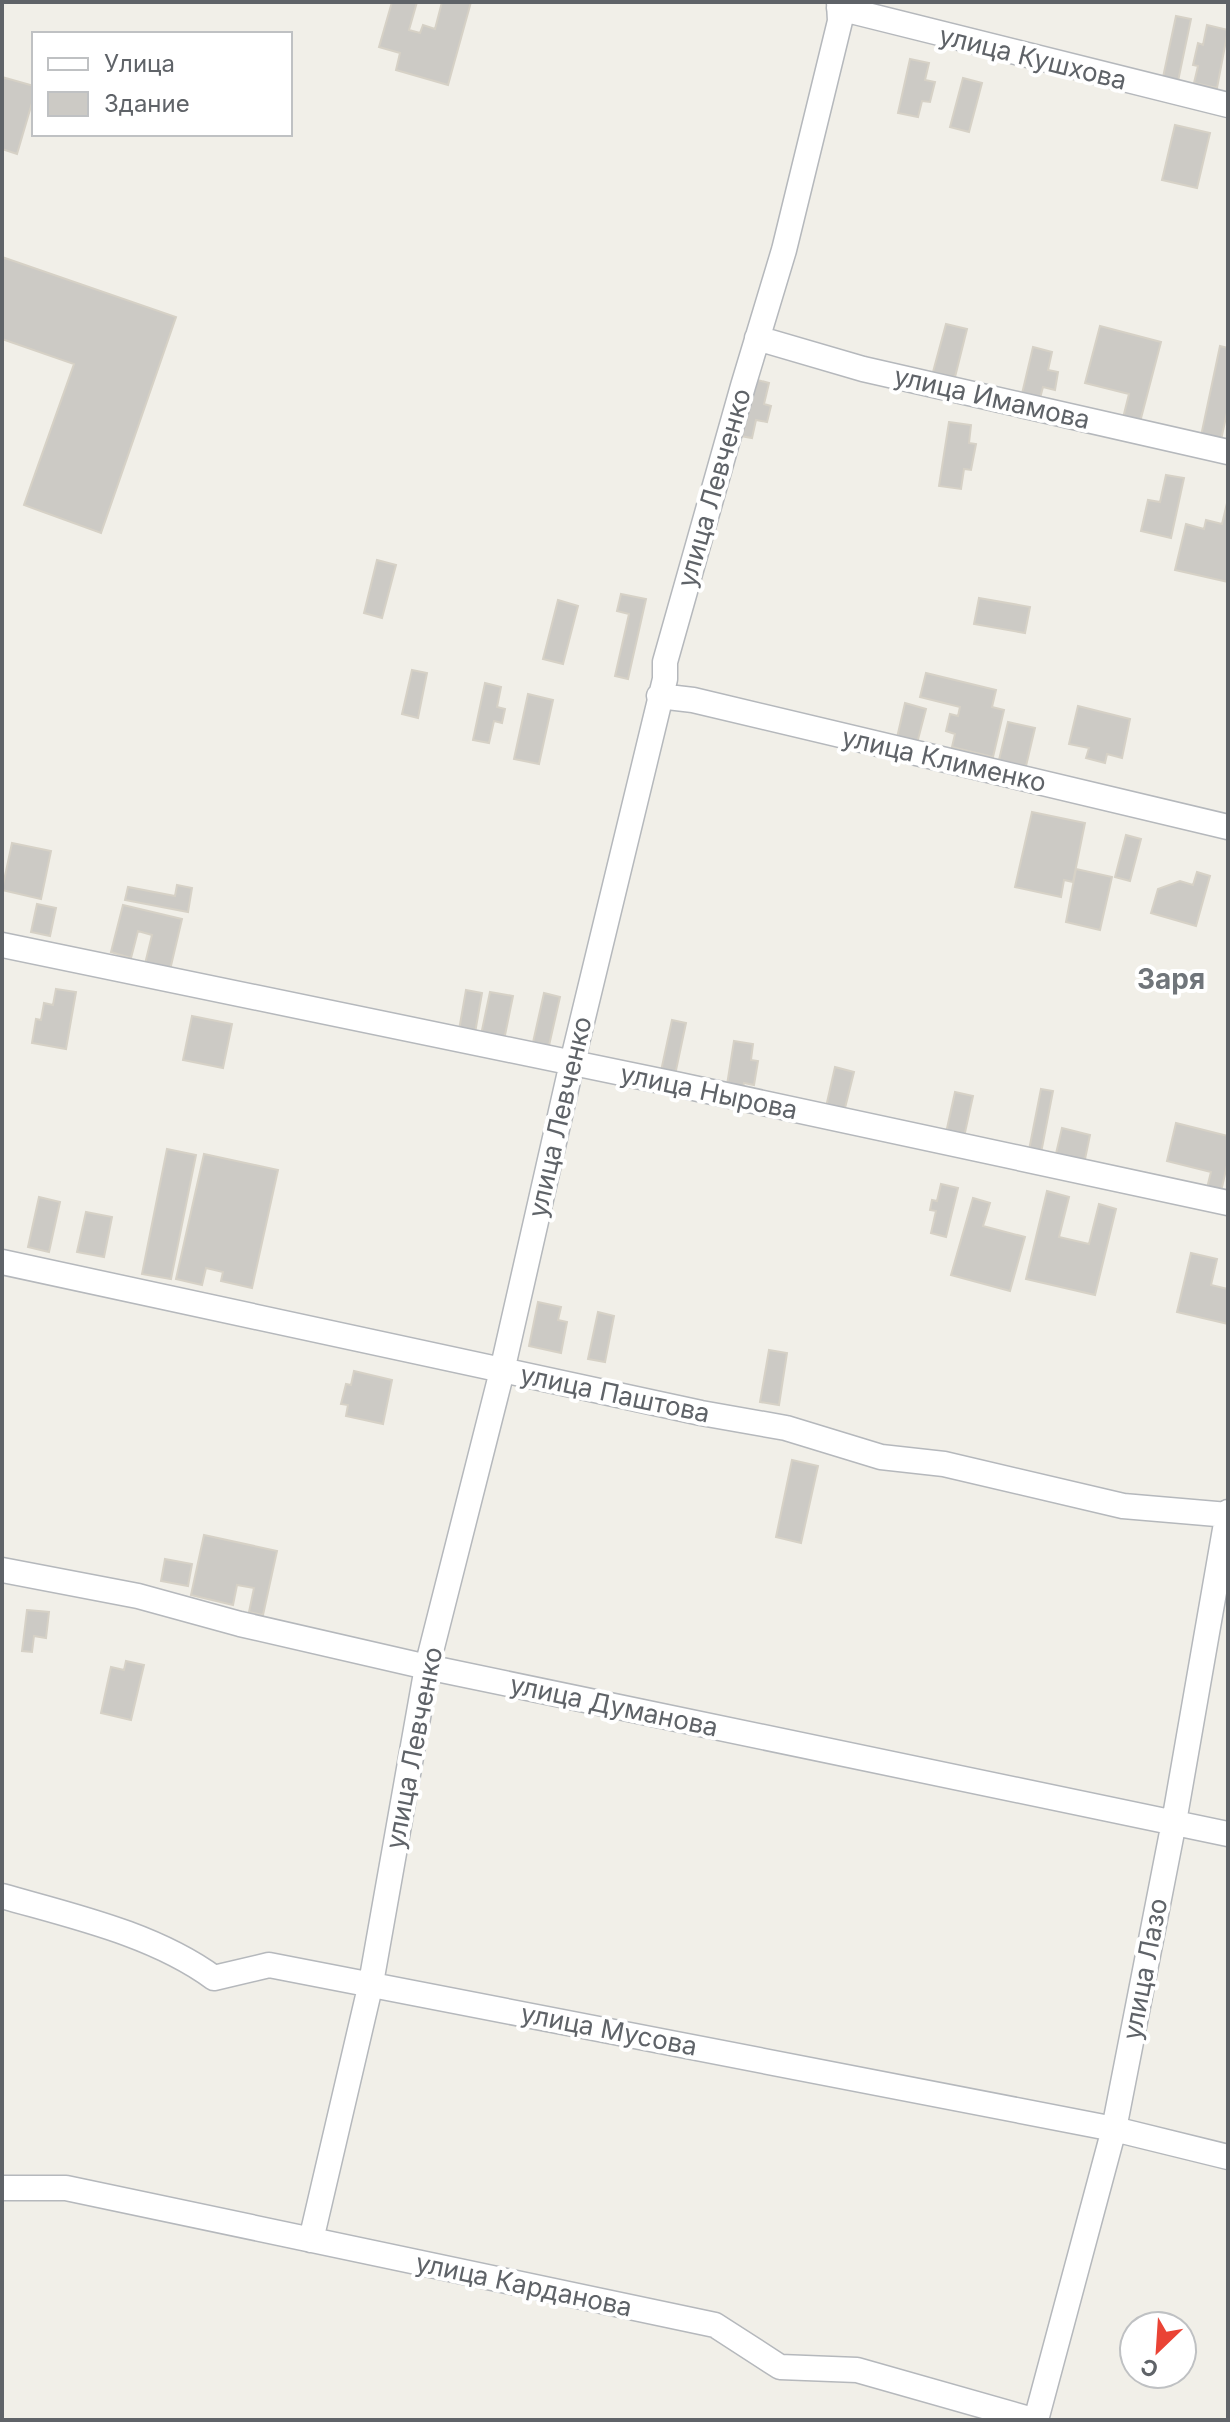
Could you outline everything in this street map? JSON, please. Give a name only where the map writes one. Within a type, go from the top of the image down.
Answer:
[{"type":"street","name":"улица Кушхова","points":[[839,5],[1228,105]]},
{"type":"street","name":"улица Левченко","points":[[311,2240],[371,1983],[427,1667],[502,1371],[572,1063],[665,679],[665,662],[788,236],[837,35],[839,5]]},
{"type":"street","name":"улица Имамова","points":[[757,338],[863,369],[1228,452]]},
{"type":"street","name":"улица Клименко","points":[[659,696],[693,700],[1228,827]]},
{"type":"street","name":"улица Нырова","points":[[2,945],[1228,1203]]},
{"type":"street","name":"улица Паштова","points":[[2,1262],[502,1371],[786,1428],[881,1457],[944,1464],[1123,1506],[1228,1514]]},
{"type":"street","name":"улица Лазо","points":[[1034,2420],[1114,2129],[1174,1822],[1228,1514]]},
{"type":"street","name":"улица Думанова","points":[[2,1570],[138,1596],[240,1624],[427,1667],[1228,1834]]},
{"type":"street","name":"улица Мусова","points":[[2,1896],[145,1942],[214,1978],[269,1965],[371,1983],[1114,2129],[1228,2157]]},
{"type":"street","name":"улица Карданова","points":[[2,2188],[66,2188],[715,2325],[780,2367],[857,2370],[1034,2420]]},
{"type":"building","points":[[392,2],[417,2],[409,30],[420,33],[423,25],[435,29],[442,2],[471,2],[448,85],[396,70],[400,53],[379,47]]},
{"type":"building","points":[[1176,16],[1191,19],[1177,86],[1162,82]]},
{"type":"building","points":[[1207,25],[1228,30],[1217,88],[1194,83],[1198,66],[1193,65],[1198,43],[1203,45]]},
{"type":"building","points":[[910,59],[929,63],[925,80],[935,82],[930,102],[922,101],[918,117],[898,113]]},
{"type":"building","points":[[2,77],[32,85],[32,103],[17,154],[2,149]]},
{"type":"building","points":[[963,78],[982,83],[969,132],[950,127]]},
{"type":"building","points":[[1175,125],[1210,133],[1197,188],[1162,180]]},
{"type":"building","points":[[2,257],[176,317],[101,533],[24,505],[74,364],[2,339]]},
{"type":"building","points":[[946,324],[967,329],[955,377],[933,372]]},
{"type":"building","points":[[1100,326],[1161,342],[1140,422],[1123,418],[1129,394],[1085,383]]},
{"type":"building","points":[[1220,346],[1228,348],[1228,408],[1221,440],[1201,436]]},
{"type":"building","points":[[1033,347],[1052,352],[1048,370],[1058,372],[1055,390],[1043,387],[1039,402],[1021,398]]},
{"type":"building","points":[[754,379],[769,383],[764,404],[771,406],[767,422],[756,420],[752,438],[740,436]]},
{"type":"building","points":[[949,422],[971,425],[969,443],[976,444],[971,470],[964,469],[961,489],[939,486]]},
{"type":"building","points":[[1166,475],[1184,478],[1171,538],[1141,531],[1148,500],[1160,502]]},
{"type":"building","points":[[1228,499],[1228,582],[1175,570],[1186,524],[1204,529],[1206,520],[1222,524]]},
{"type":"building","points":[[377,560],[396,565],[382,618],[364,613]]},
{"type":"building","points":[[621,594],[646,599],[628,679],[615,676],[629,614],[617,611]]},
{"type":"building","points":[[979,598],[1030,607],[1025,633],[974,624]]},
{"type":"building","points":[[558,600],[578,606],[563,664],[543,659]]},
{"type":"building","points":[[412,670],[427,673],[418,718],[402,714]]},
{"type":"building","points":[[926,673],[996,690],[992,707],[1004,710],[993,757],[952,747],[955,734],[946,731],[950,714],[958,716],[960,707],[920,697]]},
{"type":"building","points":[[485,683],[501,687],[497,707],[505,709],[502,723],[494,721],[489,743],[473,740]]},
{"type":"building","points":[[528,694],[553,700],[539,764],[514,759]]},
{"type":"building","points":[[905,703],[926,709],[916,747],[896,742]]},
{"type":"building","points":[[1078,706],[1130,719],[1122,758],[1107,754],[1105,763],[1086,758],[1089,748],[1069,744]]},
{"type":"building","points":[[1008,722],[1035,728],[1026,766],[999,760]]},
{"type":"building","points":[[1032,812],[1085,823],[1073,882],[1064,880],[1061,897],[1015,887]]},
{"type":"building","points":[[1126,835],[1141,839],[1130,881],[1115,877]]},
{"type":"building","points":[[12,843],[51,851],[41,899],[2,890]]},
{"type":"building","points":[[1076,869],[1112,877],[1100,930],[1066,922]]},
{"type":"building","points":[[1197,872],[1210,876],[1196,926],[1151,913],[1158,889],[1180,881],[1193,885]]},
{"type":"building","points":[[177,885],[192,888],[188,912],[125,900],[128,887],[175,896]]},
{"type":"building","points":[[37,904],[56,908],[50,936],[31,932]]},
{"type":"building","points":[[123,905],[182,919],[170,970],[145,964],[152,935],[138,931],[131,958],[111,952]]},
{"type":"building","points":[[56,989],[76,992],[66,1049],[32,1043],[36,1019],[41,1020],[44,1003],[53,1005]]},
{"type":"building","points":[[466,990],[482,993],[475,1033],[459,1030]]},
{"type":"building","points":[[490,992],[513,996],[504,1040],[481,1035]]},
{"type":"building","points":[[544,993],[560,997],[548,1050],[532,1047]]},
{"type":"building","points":[[192,1016],[232,1024],[223,1068],[183,1060]]},
{"type":"building","points":[[672,1020],[686,1023],[675,1075],[661,1071]]},
{"type":"building","points":[[734,1041],[753,1044],[751,1060],[758,1061],[754,1085],[727,1085]]},
{"type":"building","points":[[835,1067],[854,1072],[844,1112],[826,1107]]},
{"type":"building","points":[[1041,1089],[1053,1091],[1041,1153],[1029,1150]]},
{"type":"building","points":[[955,1092],[973,1096],[964,1137],[946,1133]]},
{"type":"building","points":[[1176,1123],[1228,1136],[1228,1161],[1220,1196],[1206,1192],[1211,1172],[1167,1161]]},
{"type":"building","points":[[1062,1128],[1090,1135],[1084,1164],[1055,1158]]},
{"type":"building","points":[[167,1149],[196,1155],[171,1279],[142,1274]]},
{"type":"building","points":[[204,1154],[278,1170],[252,1288],[221,1281],[223,1272],[206,1268],[202,1285],[176,1279]]},
{"type":"building","points":[[941,1184],[958,1188],[946,1237],[931,1233],[936,1211],[930,1210],[932,1200],[937,1201]]},
{"type":"building","points":[[1047,1191],[1069,1197],[1059,1237],[1089,1244],[1099,1204],[1116,1209],[1095,1295],[1026,1279]]},
{"type":"building","points":[[39,1197],[60,1202],[49,1252],[28,1247]]},
{"type":"building","points":[[973,1198],[990,1203],[983,1226],[1025,1237],[1010,1291],[951,1275]]},
{"type":"building","points":[[86,1212],[112,1217],[104,1257],[77,1252]]},
{"type":"building","points":[[1191,1253],[1217,1259],[1211,1285],[1228,1289],[1228,1324],[1177,1312]]},
{"type":"building","points":[[538,1302],[561,1307],[558,1320],[567,1322],[561,1353],[529,1346]]},
{"type":"building","points":[[598,1312],[614,1316],[605,1362],[588,1359]]},
{"type":"building","points":[[769,1350],[787,1353],[779,1405],[760,1402]]},
{"type":"building","points":[[354,1371],[392,1380],[383,1424],[346,1416],[348,1405],[341,1404],[346,1384],[351,1385]]},
{"type":"building","points":[[792,1460],[818,1466],[801,1543],[776,1537]]},
{"type":"building","points":[[204,1535],[277,1551],[263,1615],[249,1612],[254,1588],[237,1585],[233,1605],[191,1595]]},
{"type":"building","points":[[165,1559],[192,1564],[188,1586],[161,1581]]},
{"type":"building","points":[[27,1610],[49,1612],[46,1638],[34,1636],[32,1652],[22,1651]]},
{"type":"building","points":[[126,1661],[144,1665],[131,1720],[101,1713],[111,1667],[124,1670]]},
{"type":"district","name":"Заря","points":[[1171,979]]}]
